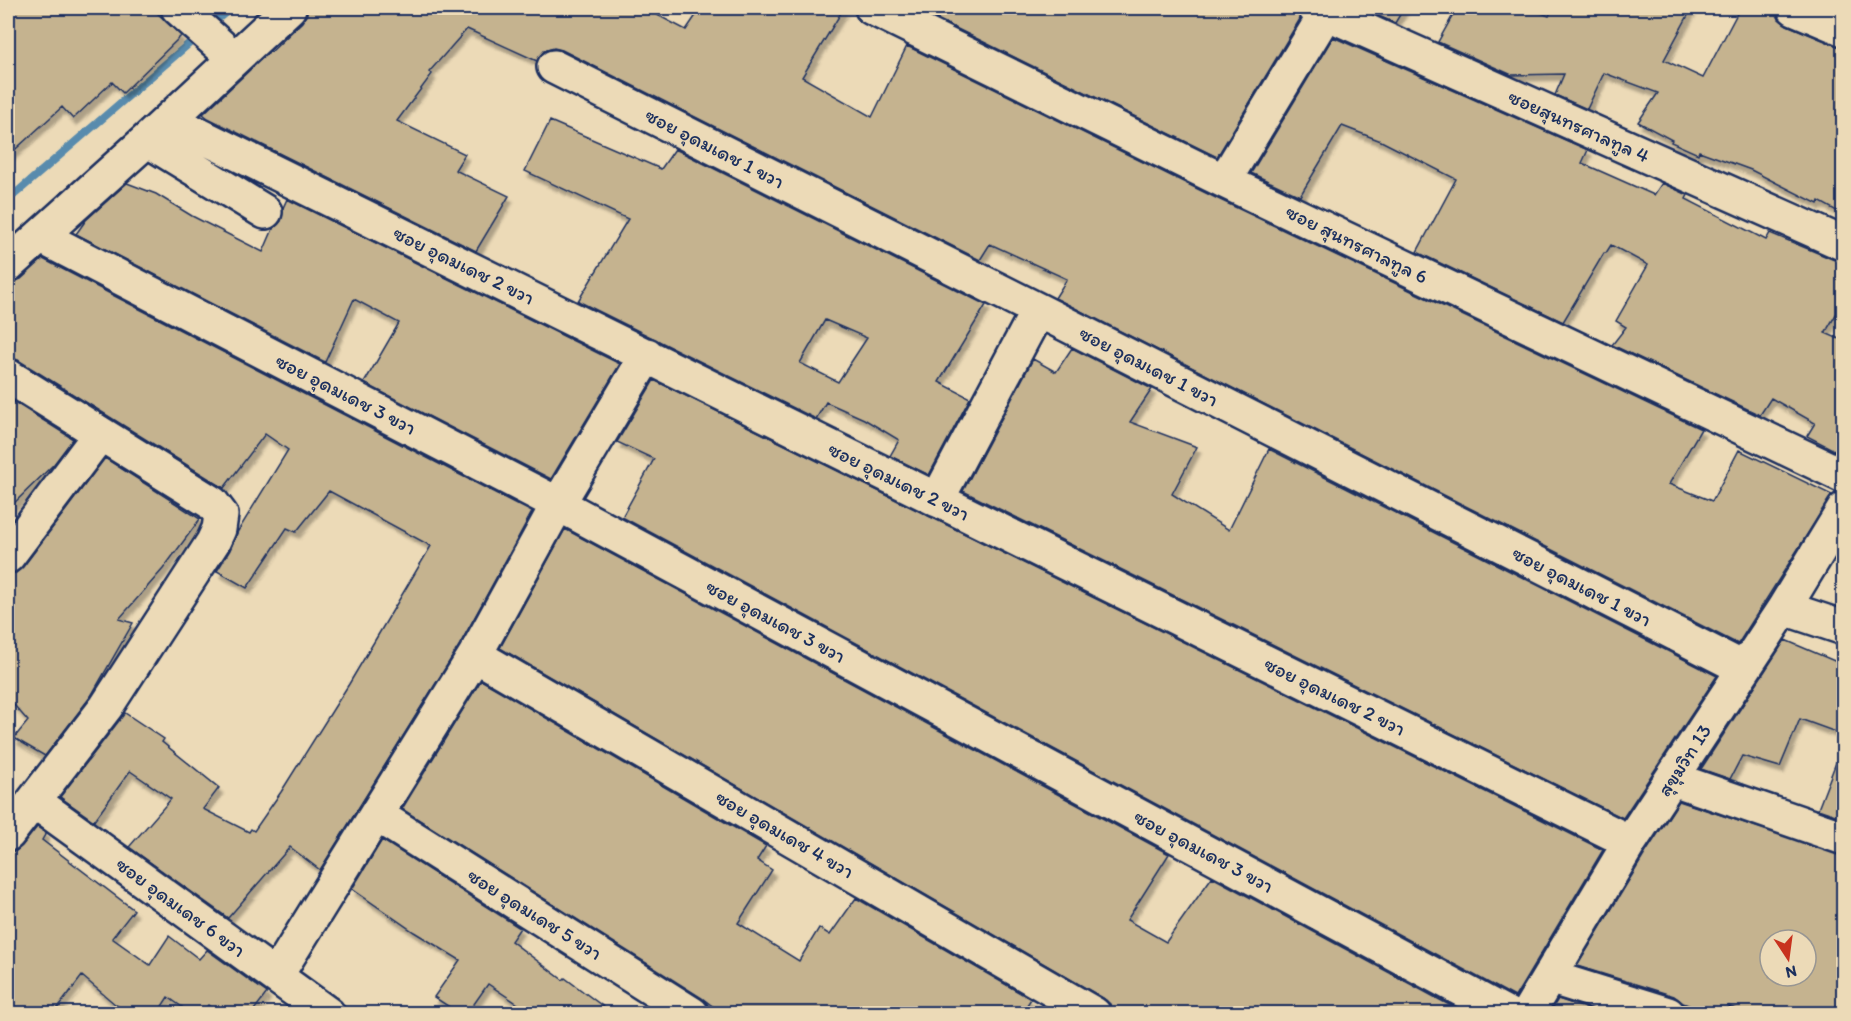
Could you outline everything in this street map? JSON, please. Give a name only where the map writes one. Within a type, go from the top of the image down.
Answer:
[{"type":"street","points":[[178,8],[234,58]]},
{"type":"street","points":[[8,265],[289,8]]},
{"type":"street","name":"ซอย สุนทรศาลทูล 6","points":[[872,8],[1224,181],[1844,476]]},
{"type":"street","points":[[1794,8],[1844,29]]},
{"type":"street","points":[[1224,181],[1323,9]]},
{"type":"street","name":"ซอยสุนทรศาลทูล 4","points":[[1323,9],[1844,244]]},
{"type":"street","name":"ซอย อุดมเดช 1 ขวา","points":[[554,68],[1038,310],[1743,668]]},
{"type":"street","points":[[158,130],[265,212]]},
{"type":"street","name":"ซอย อุดมเดช 2 ขวา","points":[[158,130],[647,355],[1630,842]]},
{"type":"street","name":"ซอย อุดมเดช 3 ขวา","points":[[40,236],[558,504],[1507,1014]]},
{"type":"street","points":[[938,500],[1038,310]]},
{"type":"street","points":[[276,976],[475,655],[558,504],[647,355]]},
{"type":"street","points":[[8,376],[212,503],[221,515],[219,529],[213,542],[106,707],[8,834]]},
{"type":"street","points":[[8,556],[100,434]]},
{"type":"street","name":"สุขุมวิท 13","points":[[1527,1014],[1630,842],[1784,608],[1844,508]]},
{"type":"street","points":[[1784,608],[1844,628]]},
{"type":"street","name":"ซอย อุดมเดช 4 ขวา","points":[[475,655],[1094,1014]]},
{"type":"street","points":[[1673,778],[1844,838]]},
{"type":"street","name":"ซอย อุดมเดช 6 ขวา","points":[[34,801],[328,1014]]},
{"type":"street","name":"ซอย อุดมเดช 5 ขวา","points":[[377,815],[692,1014]]},
{"type":"street","points":[[1549,977],[1668,1014]]},
{"type":"building","points":[[8,8],[152,8],[181,36],[123,93],[112,82],[73,119],[62,107],[8,156]]},
{"type":"building","points":[[307,8],[644,8],[686,30],[701,8],[844,8],[802,77],[872,117],[907,46],[1216,198],[1701,429],[1669,484],[1712,501],[1739,450],[1832,495],[1738,644],[1055,298],[1067,279],[990,244],[980,260],[562,50],[554,48],[544,51],[537,61],[467,29],[429,72],[432,74],[397,121],[465,154],[455,170],[509,196],[476,251],[203,114],[302,22],[307,14]]},
{"type":"building","points":[[925,8],[1297,8],[1300,19],[1217,157],[923,12]]},
{"type":"building","points":[[1360,8],[1404,8],[1395,23]]},
{"type":"building","points":[[1457,8],[1529,8],[1549,16],[1553,8],[1692,8],[1664,60],[1703,78],[1740,8],[1776,8],[1779,19],[1787,25],[1844,47],[1844,215],[1751,170],[1699,151],[1698,154],[1671,142],[1672,140],[1638,122],[1658,93],[1604,73],[1587,109],[1555,95],[1564,74],[1512,75],[1438,42]]},
{"type":"building","points":[[1333,37],[1588,150],[1582,163],[1654,195],[1662,183],[1688,195],[1686,199],[1766,240],[1770,233],[1844,264],[1844,301],[1825,333],[1844,341],[1844,455],[1807,436],[1815,423],[1771,398],[1760,415],[1612,345],[1626,327],[1616,321],[1648,265],[1611,245],[1563,322],[1417,252],[1456,179],[1381,141],[1342,126],[1300,196],[1251,173]]},
{"type":"building","points":[[550,121],[661,169],[675,149],[986,305],[939,382],[970,398],[929,475],[890,456],[899,440],[864,419],[826,402],[816,419],[578,301],[628,219],[525,171]],"holes":[[[825,320],[867,338],[838,382],[800,363]]]},
{"type":"building","points":[[127,183],[156,194],[192,216],[263,252],[273,229],[281,221],[287,199],[620,364],[551,479],[364,383],[399,323],[354,299],[325,362],[76,234],[86,220]]},
{"type":"building","points":[[43,259],[532,512],[459,646],[320,870],[290,847],[228,918],[129,847],[171,799],[130,771],[94,821],[60,797],[125,713],[164,739],[162,742],[219,788],[203,809],[249,832],[251,829],[254,831],[349,684],[431,546],[329,491],[296,532],[287,528],[247,588],[217,571],[238,531],[288,450],[265,434],[224,488],[18,360],[8,357],[8,283],[21,279]]},
{"type":"building","points":[[1072,348],[1152,389],[1130,422],[1197,447],[1172,494],[1229,530],[1269,449],[1717,676],[1623,818],[963,491],[1033,359],[1056,372]]},
{"type":"building","points":[[654,380],[1603,850],[1515,997],[622,517],[654,459],[617,442]]},
{"type":"building","points":[[8,398],[73,439],[54,464],[8,509]]},
{"type":"building","points":[[105,458],[200,519],[163,569],[119,619],[133,623],[91,696],[45,756],[14,738],[28,721],[8,698],[8,574],[16,573],[23,567]]},
{"type":"building","points":[[565,529],[1169,854],[1127,920],[1166,942],[1212,877],[1466,1014],[1118,1014],[1103,998],[500,648]]},
{"type":"building","points":[[1785,640],[1844,665],[1844,735],[1800,719],[1780,767],[1742,756],[1730,779],[1701,769]]},
{"type":"building","points":[[481,680],[766,846],[757,860],[772,870],[738,923],[799,961],[819,928],[830,935],[856,898],[1031,999],[1021,1014],[723,1014],[702,998],[402,809]]},
{"type":"building","points":[[1842,747],[1844,748],[1844,818],[1818,809]]},
{"type":"building","points":[[1679,801],[1844,856],[1844,1014],[1746,1014],[1729,1006],[1727,1014],[1711,1014],[1683,1003],[1674,996],[1577,966]]},
{"type":"building","points":[[37,827],[46,833],[42,840],[134,910],[112,938],[150,965],[169,936],[199,959],[207,950],[267,993],[251,1014],[219,1014],[208,1005],[201,1014],[192,1014],[168,997],[157,1014],[130,1014],[82,976],[53,1014],[8,1014],[8,852],[16,851],[22,846]]},
{"type":"building","points":[[382,840],[520,928],[511,941],[613,1014],[533,1014],[488,984],[467,1014],[460,1014],[434,997],[460,960],[414,932],[352,889]]},
{"type":"building","points":[[1558,999],[1588,1009],[1585,1014],[1549,1014]]},
{"type":"waterway","points":[[208,27],[231,8]]},
{"type":"waterway","points":[[8,200],[199,35]]}]
